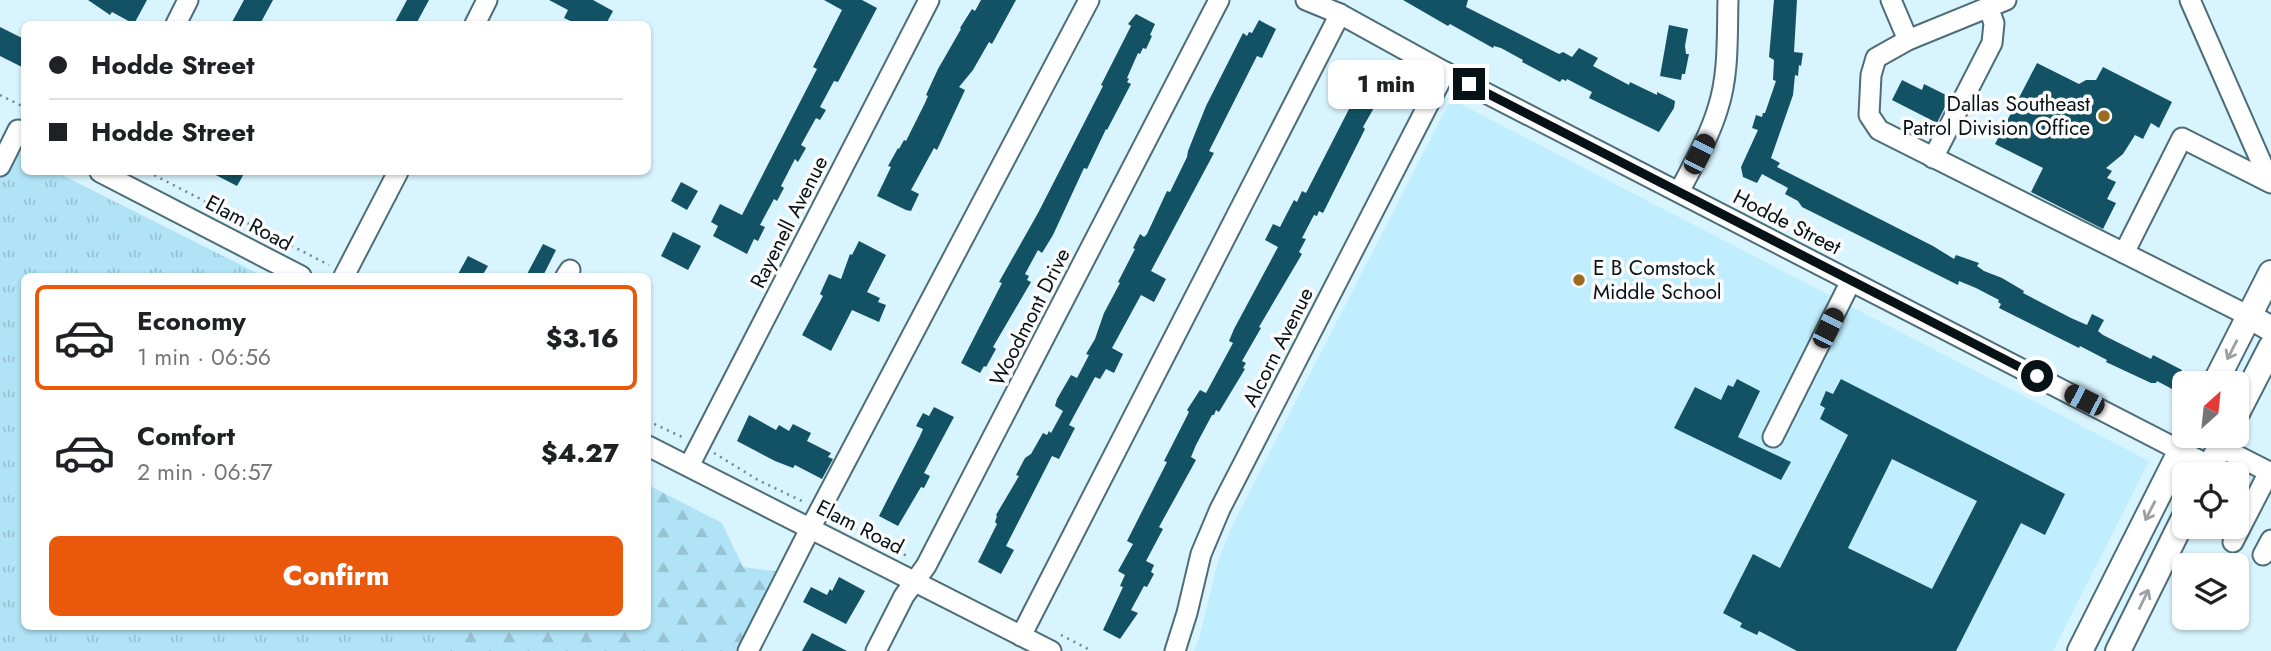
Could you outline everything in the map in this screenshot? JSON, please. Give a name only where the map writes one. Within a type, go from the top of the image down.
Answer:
[{"type":"main road","points":[[2221,371],[2271,273]]},
{"type":"main road","points":[[2249,316],[2271,329]]},
{"type":"main road","points":[[2249,390],[2271,347]]},
{"type":"main road","points":[[2080,651],[2182,448]]},
{"type":"main road","points":[[2118,651],[2174,539]]},
{"type":"street","points":[[178,21],[188,0]]},
{"type":"street","points":[[476,21],[487,0]]},
{"type":"street","name":"Rayenell Avenue","points":[[689,466],[929,0]]},
{"type":"street","points":[[748,651],[1089,0]]},
{"type":"street","name":"Woodmont Drive","points":[[876,651],[904,596],[921,574],[1219,0]]},
{"type":"street","name":"Hodde Street","points":[[1306,0],[1340,14],[1445,72],[1851,281],[2172,437]]},
{"type":"street","points":[[1679,192],[1709,134],[1719,106],[1727,64],[1728,0]]},
{"type":"street","points":[[1891,0],[1908,40]]},
{"type":"street","points":[[2190,0],[2270,183]]},
{"type":"street","points":[[1997,3],[1908,40],[1876,58],[1871,75],[1870,115],[1879,130],[2249,316]]},
{"type":"street","points":[[1933,158],[1992,43],[1997,3]]},
{"type":"street","points":[[1021,636],[1340,14]]},
{"type":"street","name":"Alcorn Avenue","points":[[1175,651],[1201,554],[1220,509],[1445,72]]},
{"type":"street","points":[[0,121],[21,132],[0,166]]},
{"type":"street","points":[[2124,253],[2182,138],[2270,183]]},
{"type":"street","name":"Elam Road","points":[[106,175],[295,273]]},
{"type":"street","points":[[345,273],[396,175]]},
{"type":"street","points":[[1773,437],[1851,281]]},
{"type":"street","name":"Elam Road","points":[[651,447],[811,527],[921,574],[1021,636],[1054,642]]},
{"type":"street","name":"Hodde Street","points":[[2197,448],[2270,473]]},
{"type":"street","points":[[2233,542],[2270,473]]},
{"type":"path","points":[[0,95],[21,106]]},
{"type":"path","points":[[154,175],[340,273]]},
{"type":"path","points":[[651,422],[726,459],[758,480],[821,508],[921,574]]},
{"type":"path","points":[[1054,642],[1092,651]]},
{"type":"shaded area","name":"E B Comstock Middle School","points":[[1451,99],[2149,461],[2053,651],[1194,651],[1218,561],[1233,524]]},
{"type":"green space","points":[[0,143],[21,154],[21,175],[62,175],[257,273],[21,273],[21,630],[457,630],[446,651],[0,651]]},
{"type":"green space","points":[[21,323],[21,630],[651,630],[651,487],[722,523],[743,567],[796,574],[749,651],[0,651]]},
{"type":"building","points":[[88,0],[147,0],[136,21],[128,21],[112,12],[110,15]]},
{"type":"building","points":[[244,0],[273,0],[262,21],[233,21]]},
{"type":"building","points":[[407,0],[429,0],[418,21],[396,21]]},
{"type":"building","points":[[549,0],[593,0],[613,11],[608,21],[570,21],[564,18],[568,10]]},
{"type":"building","points":[[824,0],[862,0],[877,8],[838,82],[834,81],[820,107],[826,110],[820,120],[816,118],[801,145],[806,148],[798,162],[795,159],[781,186],[784,188],[777,201],[774,199],[760,225],[765,227],[758,241],[754,239],[747,254],[713,236],[718,226],[711,222],[720,204],[742,215],[817,69],[813,67],[842,10]]},
{"type":"building","points":[[981,0],[1016,0],[992,44],[989,42],[973,70],[959,87],[965,90],[937,150],[934,148],[911,190],[919,194],[911,211],[906,210],[877,196],[891,167],[888,166],[898,148],[906,141],[938,69],[960,28]]},
{"type":"building","points":[[1403,0],[1468,0],[1466,7],[1559,54],[1563,52],[1572,57],[1579,48],[1598,58],[1593,66],[1629,85],[1630,82],[1675,101],[1674,108],[1659,132],[1589,98],[1592,92],[1567,79],[1560,82],[1501,48],[1493,48],[1450,24],[1448,26]]},
{"type":"building","points":[[1774,0],[1797,0],[1794,52],[1803,53],[1798,76],[1795,75],[1793,95],[1771,158],[1780,163],[1777,167],[1954,259],[1956,255],[1979,263],[1977,266],[1984,271],[2002,278],[2024,291],[2023,293],[2071,318],[2087,325],[2092,314],[2104,320],[2098,331],[2103,335],[2151,359],[2153,355],[2182,370],[2172,371],[2172,389],[2157,381],[2151,383],[2106,362],[2107,360],[2080,346],[2079,348],[1999,308],[1999,300],[1976,288],[1959,281],[1958,285],[1802,207],[1798,201],[1785,194],[1788,188],[1762,174],[1757,183],[1743,177],[1741,167],[1758,130],[1752,128],[1756,115],[1762,117],[1765,113],[1776,81],[1773,80],[1774,60],[1769,57]]},
{"type":"building","points":[[1136,14],[1155,24],[1150,35],[1152,36],[1146,49],[1143,48],[1140,54],[1138,53],[1127,78],[1127,82],[1131,84],[1087,169],[1084,168],[1053,235],[1042,253],[1038,250],[1025,274],[1031,282],[993,347],[996,349],[986,367],[984,366],[980,373],[961,363],[1002,283],[999,282],[1038,213],[1103,86],[1101,85],[1131,26],[1128,24]]},
{"type":"building","points":[[1259,20],[1276,29],[1262,58],[1257,56],[1209,151],[1214,153],[1151,271],[1166,279],[1154,302],[1141,295],[1112,348],[1123,354],[1114,373],[1106,369],[1100,379],[1095,377],[1069,425],[1075,428],[1059,459],[1052,456],[1006,546],[1014,550],[1001,574],[978,562],[997,524],[996,515],[1019,476],[1016,475],[1025,458],[1031,454],[1043,433],[1051,433],[1063,411],[1055,406],[1057,399],[1071,375],[1077,378],[1089,355],[1086,354],[1120,283],[1118,282],[1135,249],[1133,248],[1140,234],[1144,237],[1147,234],[1167,191],[1170,192],[1187,157],[1206,106],[1243,33],[1247,36],[1249,32],[1252,33]]},
{"type":"building","points":[[1669,25],[1688,29],[1685,46],[1686,54],[1689,54],[1681,80],[1660,76]]},
{"type":"building","points":[[0,27],[21,38],[21,66],[0,56]]},
{"type":"building","points":[[2037,63],[2079,84],[2086,80],[2096,80],[2103,67],[2172,102],[2159,128],[2151,123],[2143,139],[2135,135],[2123,154],[2106,168],[2112,171],[2107,178],[2116,182],[2107,199],[2116,203],[2103,229],[2031,192],[2043,168],[1995,144]]},
{"type":"building","points":[[1369,70],[1388,80],[1386,87],[1363,127],[1365,129],[1323,213],[1319,211],[1317,216],[1314,215],[1302,238],[1306,239],[1299,252],[1302,254],[1242,361],[1246,363],[1243,368],[1245,369],[1219,412],[1216,410],[1212,415],[1196,445],[1191,457],[1196,460],[1159,527],[1163,529],[1146,561],[1154,565],[1151,572],[1154,574],[1131,610],[1138,613],[1120,639],[1103,630],[1123,587],[1120,586],[1125,575],[1118,571],[1133,544],[1127,541],[1167,462],[1164,461],[1189,412],[1187,410],[1200,390],[1206,393],[1233,343],[1229,341],[1234,329],[1278,247],[1265,240],[1273,224],[1280,227],[1294,200],[1297,202],[1302,191],[1306,193]]},
{"type":"building","points":[[1902,80],[1922,90],[1924,84],[1950,97],[1937,123],[1892,100]]},
{"type":"building","points":[[216,175],[243,175],[237,186]]},
{"type":"building","points":[[681,182],[698,191],[687,210],[671,201]]},
{"type":"building","points":[[673,232],[701,246],[688,270],[661,256]]},
{"type":"building","points":[[859,241],[886,255],[867,292],[880,298],[878,302],[886,305],[879,322],[852,310],[831,351],[802,335],[823,296],[820,294],[829,274],[841,279],[850,254],[852,255]]},
{"type":"building","points":[[543,244],[556,250],[544,273],[528,273]]},
{"type":"building","points":[[468,256],[488,266],[484,273],[459,273]]},
{"type":"building","points":[[1737,379],[1760,391],[1738,437],[1791,462],[1781,480],[1674,428],[1695,387],[1721,400],[1728,385],[1733,387]]},
{"type":"building","points":[[1841,379],[2065,494],[2045,535],[2021,523],[1956,651],[1797,651],[1759,631],[1757,635],[1740,627],[1742,623],[1723,613],[1753,554],[1780,568],[1848,435],[1820,419],[1825,408],[1820,405],[1826,391],[1833,394]],"holes":[[[1892,459],[1977,501],[1932,589],[1848,548]]]},
{"type":"building","points":[[934,407],[954,417],[924,473],[930,476],[924,488],[921,487],[898,526],[879,516],[923,429],[916,426],[923,413],[929,416]]},
{"type":"building","points":[[749,415],[776,430],[779,425],[789,431],[793,424],[811,433],[807,441],[831,453],[828,457],[833,459],[822,479],[795,465],[793,468],[775,461],[737,441]]},
{"type":"building","points":[[839,577],[865,591],[846,624],[803,602],[811,587],[827,595]]},
{"type":"building","points":[[812,633],[847,651],[802,651]]},
{"type":"place","name":"Dallas Southeast Patrol Division Office","points":[[2104,116]]},
{"type":"place","name":"E B Comstock Middle School","points":[[1579,280]]},
{"type":"route","points":[[1469,84],[2037,376]]}]
